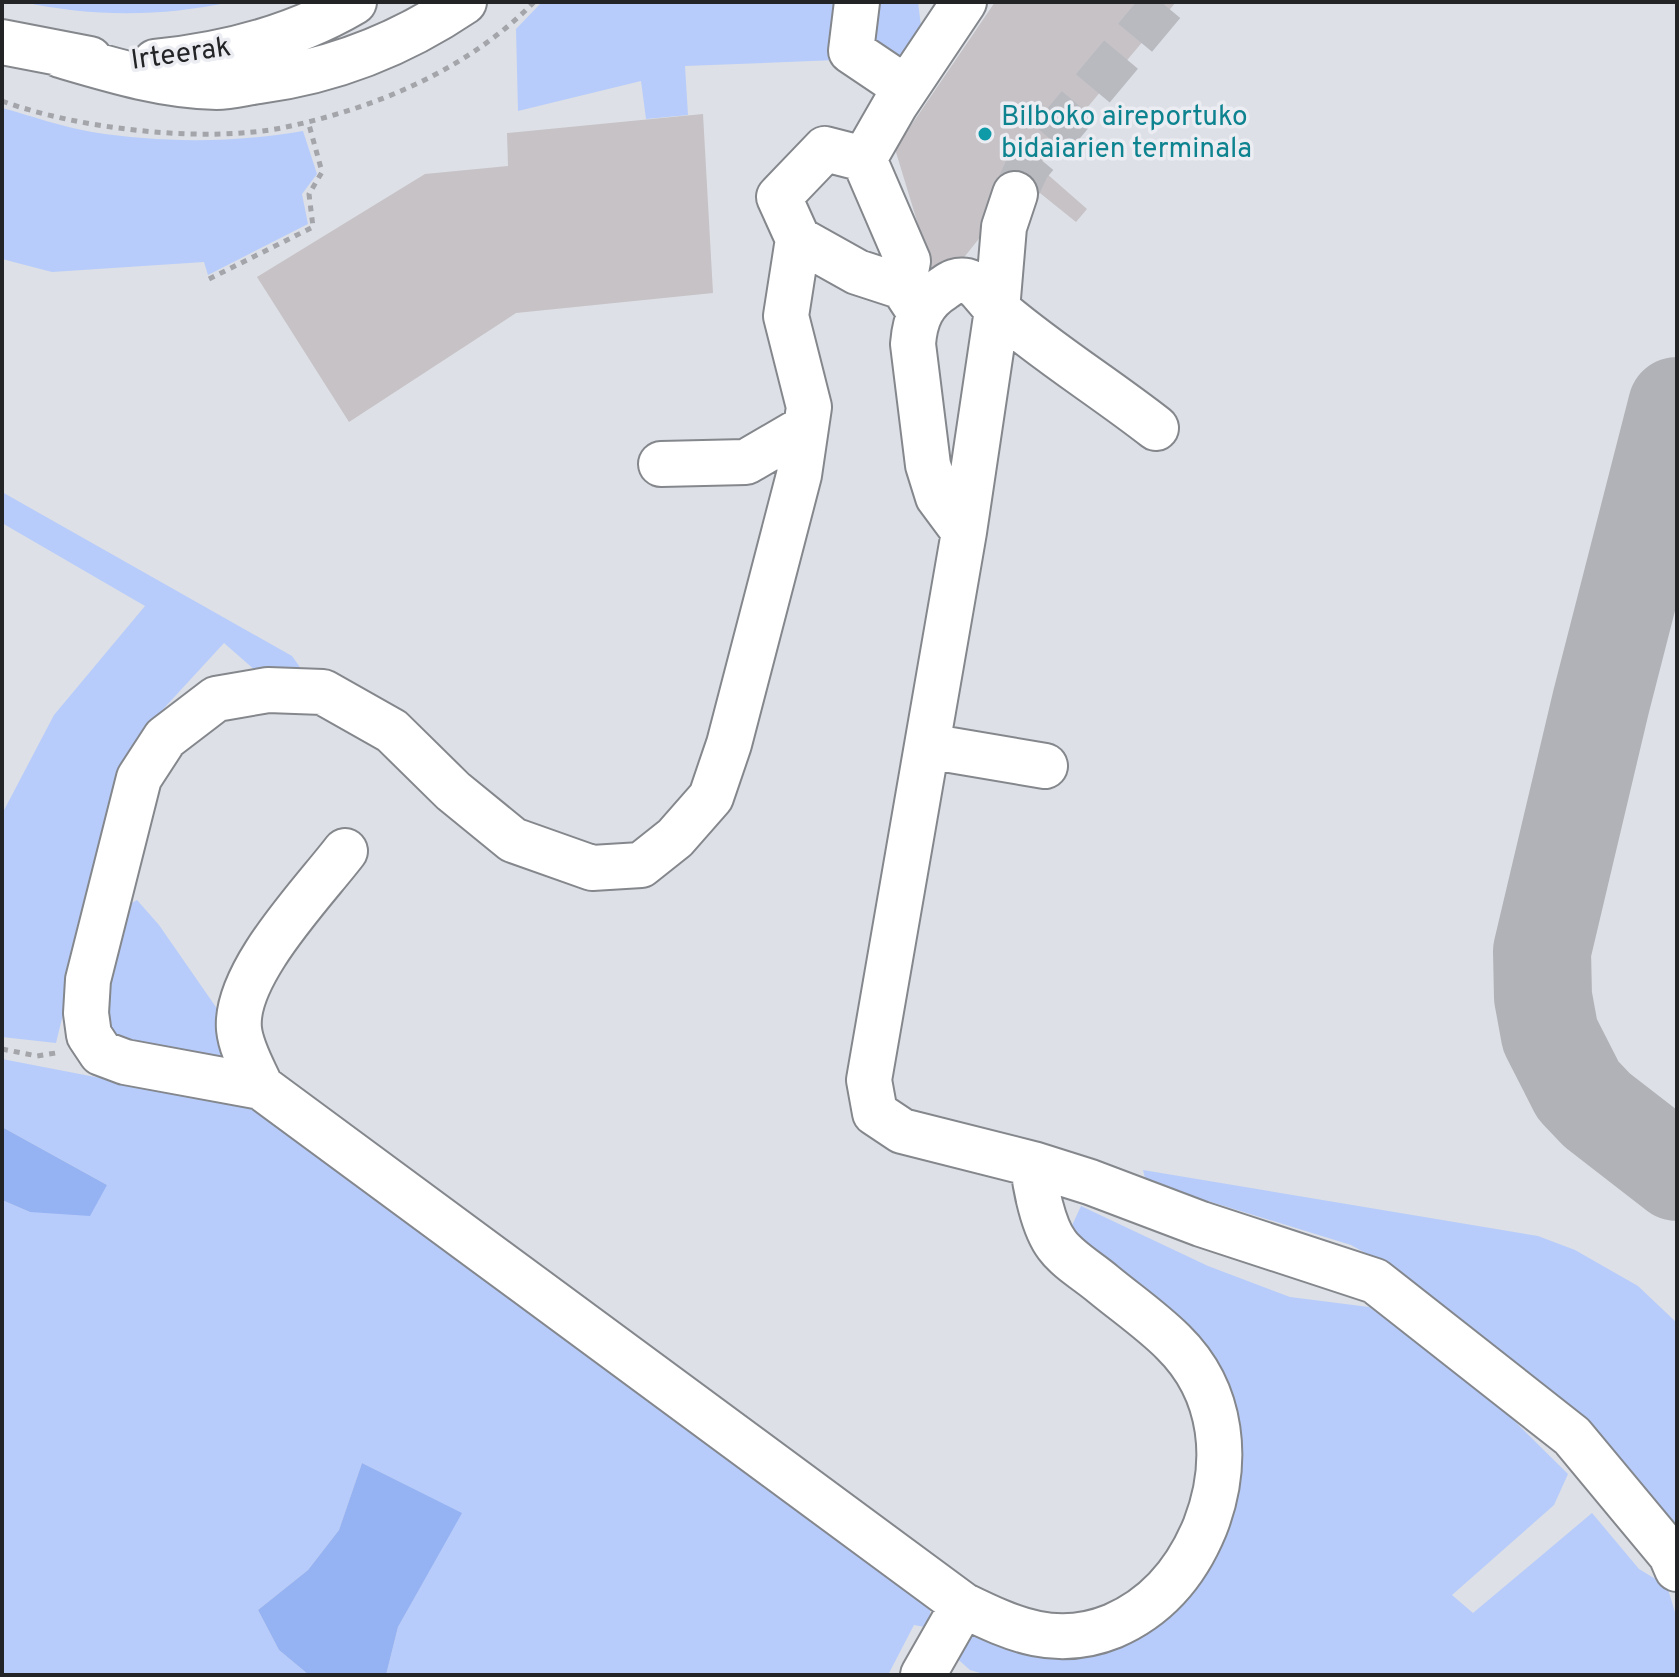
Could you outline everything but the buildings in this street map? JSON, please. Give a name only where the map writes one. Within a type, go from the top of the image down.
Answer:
[{"type":"street","name":"Irteerak","points":[[2,42],[60,55],[131,65],[209,56],[289,33],[354,2]]},
{"type":"street","points":[[60,55],[131,76],[217,87],[285,78],[358,58],[426,27],[464,2]]},
{"type":"street","points":[[857,2],[851,51],[906,88]]},
{"type":"street","points":[[864,159],[906,88],[964,2]]},
{"type":"street","points":[[864,159],[825,149],[779,197],[798,239],[786,316],[809,407],[806,427],[792,503],[729,744],[711,797],[675,838],[641,865],[592,868],[513,840],[453,791],[392,731],[323,692],[268,690],[216,699],[165,738],[139,778],[88,980],[86,1013],[89,1035],[101,1053],[125,1062],[261,1087],[963,1605],[1009,1627],[1052,1637],[1096,1633],[1138,1616],[1173,1584],[1201,1538],[1215,1501],[1221,1447],[1219,1424],[1206,1385],[1175,1343],[1056,1245],[1036,1192],[1033,1164]]},
{"type":"street","points":[[864,159],[908,261],[913,344],[928,465],[938,497],[964,532]]},
{"type":"street","points":[[1015,194],[1004,227],[997,310],[964,532],[869,1080],[875,1113],[902,1131],[1033,1164],[1090,1182],[1201,1224],[1375,1281],[1572,1436],[1671,1555],[1677,1569]]},
{"type":"street","points":[[798,239],[911,300],[928,299],[958,280],[972,282],[997,310],[1156,428]]},
{"type":"street","points":[[661,464],[746,462],[806,427]]},
{"type":"street","points":[[746,462],[792,503]]},
{"type":"street","points":[[927,746],[1045,766]]},
{"type":"street","points":[[261,1087],[244,1050],[239,1029],[241,1001],[259,963],[345,851]]},
{"type":"street","points":[[923,1675],[963,1605]]},
{"type":"path","points":[[209,279],[313,227],[309,194],[322,172],[308,121]]},
{"type":"shaded area","points":[[23,2],[230,2],[152,13],[101,13]]},
{"type":"shaded area","points":[[542,2],[845,2],[837,60],[685,66],[688,115],[646,119],[641,81],[518,111],[516,29]]},
{"type":"shaded area","points":[[866,2],[918,2],[923,42],[906,59],[870,49]]},
{"type":"shaded area","points":[[2,108],[81,130],[118,136],[198,140],[303,131],[317,174],[302,194],[308,224],[208,275],[204,262],[52,272],[2,259]]},
{"type":"shaded area","points":[[2,492],[292,656],[307,677],[263,677],[224,643],[155,718],[121,777],[56,1043],[2,1037],[2,814],[54,715],[145,606],[2,523]]},
{"type":"shaded area","points":[[137,900],[159,925],[218,1010],[230,1055],[217,1066],[112,1040],[98,1017],[123,908]]},
{"type":"shaded area","points":[[2,1059],[272,1111],[930,1605],[930,1628],[914,1625],[888,1675],[386,1675],[398,1627],[461,1513],[362,1463],[339,1530],[308,1570],[258,1610],[279,1650],[309,1675],[2,1675],[2,1200],[30,1212],[107,1185],[2,1127]]},
{"type":"shaded area","points":[[2,1127],[107,1185],[90,1216],[30,1212],[2,1200]]},
{"type":"shaded area","points":[[1143,1170],[1538,1236],[1575,1250],[1638,1286],[1677,1323],[1677,1557],[1394,1269],[1351,1245],[1146,1182]]},
{"type":"shaded area","points":[[1081,1206],[1208,1266],[1290,1297],[1369,1307],[1485,1392],[1568,1474],[1554,1505],[1452,1595],[1473,1613],[1592,1513],[1639,1569],[1667,1586],[1677,1619],[1677,1675],[987,1675],[970,1670],[952,1654],[972,1635],[1062,1649],[1117,1639],[1232,1449],[1068,1234]]},
{"type":"shaded area","points":[[362,1463],[462,1513],[398,1627],[386,1675],[309,1675],[279,1650],[258,1610],[308,1570],[339,1530]]},
{"type":"taxiway","points":[[1677,406],[1601,702],[1542,951],[1543,997],[1550,1035],[1578,1090],[1597,1110],[1677,1172]]},
{"type":"tunnel","points":[[1015,194],[1028,166],[1165,2]]},
{"type":"place","name":"Bilboko aireportuko bidaiarien terminala","points":[[985,134]]}]
